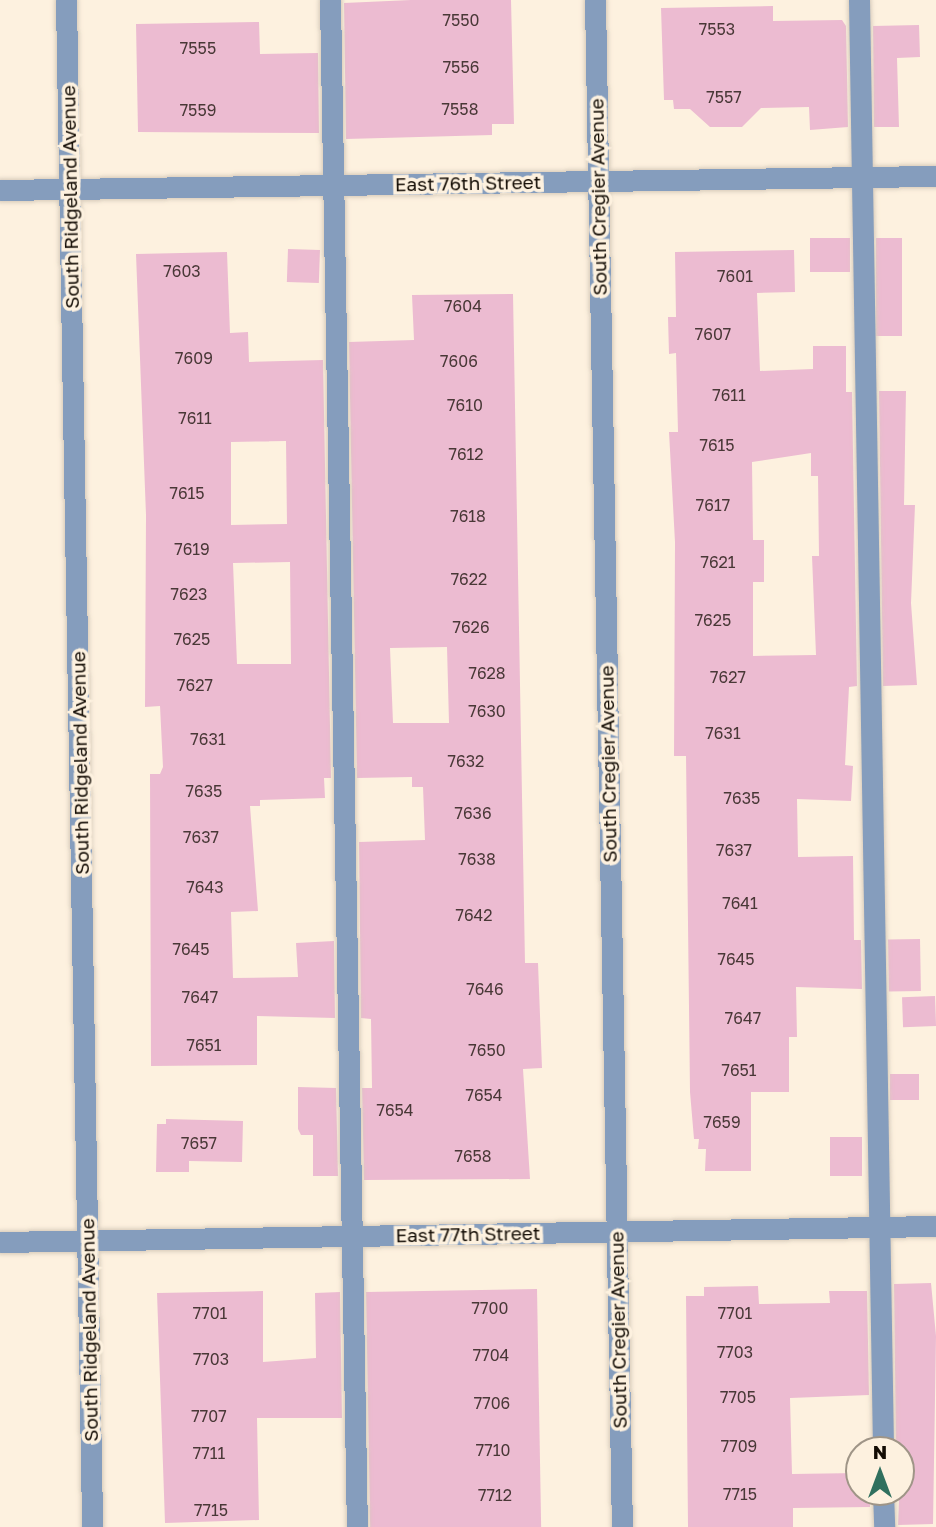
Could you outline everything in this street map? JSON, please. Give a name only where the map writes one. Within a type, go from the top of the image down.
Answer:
[{"type":"street","name":"South Ridgeland Avenue","points":[[66,0],[92,1527]]},
{"type":"street","points":[[330,0],[357,1527]]},
{"type":"street","name":"South Cregier Avenue","points":[[595,0],[622,1527]]},
{"type":"street","points":[[859,0],[883,1436]]},
{"type":"street","name":"East 76th Street","points":[[0,190],[936,176]]},
{"type":"street","name":"East 77th Street","points":[[0,1242],[936,1226]]},
{"type":"street","points":[[883,1506],[884,1527]]},
{"type":"building","points":[[511,0],[514,124],[492,124],[492,135],[346,139],[344,3]]},
{"type":"building","points":[[773,6],[773,21],[842,20],[846,26],[848,127],[810,130],[809,107],[761,108],[742,127],[710,127],[690,109],[674,109],[673,100],[664,100],[661,8]]},
{"type":"building","points":[[259,22],[260,54],[318,53],[319,133],[138,132],[136,24]]},
{"type":"building","points":[[919,25],[920,57],[897,58],[899,127],[874,127],[873,26]]},
{"type":"building","points":[[810,238],[850,238],[850,272],[810,272]]},
{"type":"building","points":[[876,238],[902,238],[902,336],[876,336]]},
{"type":"building","points":[[288,249],[320,250],[319,283],[287,282]]},
{"type":"building","points":[[794,250],[795,292],[757,293],[760,371],[813,369],[813,346],[846,346],[846,392],[852,392],[857,686],[849,687],[845,765],[853,766],[851,801],[797,799],[798,857],[853,856],[854,940],[861,940],[862,989],[796,987],[797,1037],[789,1037],[789,1092],[751,1092],[751,1171],[705,1171],[706,1149],[698,1149],[699,1139],[694,1139],[690,1092],[686,756],[674,756],[675,542],[669,432],[678,432],[676,353],[669,354],[668,317],[676,317],[675,252]],"holes":[[[811,453],[811,476],[818,476],[819,556],[812,556],[816,655],[753,656],[753,582],[764,582],[764,540],[753,540],[752,462]]]},
{"type":"building","points":[[227,252],[230,333],[248,332],[249,362],[323,360],[331,778],[324,778],[325,798],[260,800],[260,806],[250,806],[258,911],[231,912],[233,978],[298,977],[296,943],[334,941],[335,1018],[257,1016],[257,1065],[151,1066],[150,774],[160,774],[163,767],[160,706],[145,707],[146,515],[136,254]],"holes":[[[286,441],[287,524],[231,525],[231,442]],[[290,562],[291,664],[237,664],[233,563]]]},
{"type":"building","points":[[513,294],[525,963],[538,963],[542,1068],[523,1069],[530,1179],[364,1180],[362,1088],[372,1088],[371,1019],[361,1018],[359,842],[425,840],[423,787],[412,787],[412,777],[357,778],[349,342],[414,340],[412,295]],"holes":[[[447,647],[449,723],[393,723],[390,648]]]},
{"type":"building","points":[[879,391],[906,391],[904,505],[915,505],[911,603],[917,685],[883,686]]},
{"type":"building","points":[[920,939],[921,991],[889,992],[888,940]]},
{"type":"building","points":[[935,996],[936,1026],[903,1027],[902,997]]},
{"type":"building","points":[[890,1074],[919,1074],[919,1100],[890,1100]]},
{"type":"building","points":[[298,1087],[336,1088],[338,1176],[313,1176],[313,1135],[301,1135],[298,1129]]},
{"type":"building","points":[[166,1119],[243,1121],[242,1162],[189,1161],[189,1172],[156,1172],[157,1124],[166,1124]]},
{"type":"building","points":[[830,1137],[862,1137],[862,1176],[830,1176]]},
{"type":"building","points":[[931,1283],[936,1336],[933,1524],[898,1525],[899,1506],[915,1506],[915,1436],[896,1436],[894,1284]]},
{"type":"building","points":[[758,1286],[759,1304],[830,1303],[829,1291],[867,1291],[869,1395],[790,1398],[792,1474],[845,1473],[845,1506],[870,1507],[793,1508],[793,1527],[688,1527],[686,1296],[704,1296],[704,1287]]},
{"type":"building","points":[[537,1289],[541,1527],[370,1527],[366,1292]]},
{"type":"building","points":[[263,1291],[263,1362],[316,1358],[315,1293],[340,1292],[342,1418],[257,1418],[259,1520],[165,1523],[157,1293]]}]
